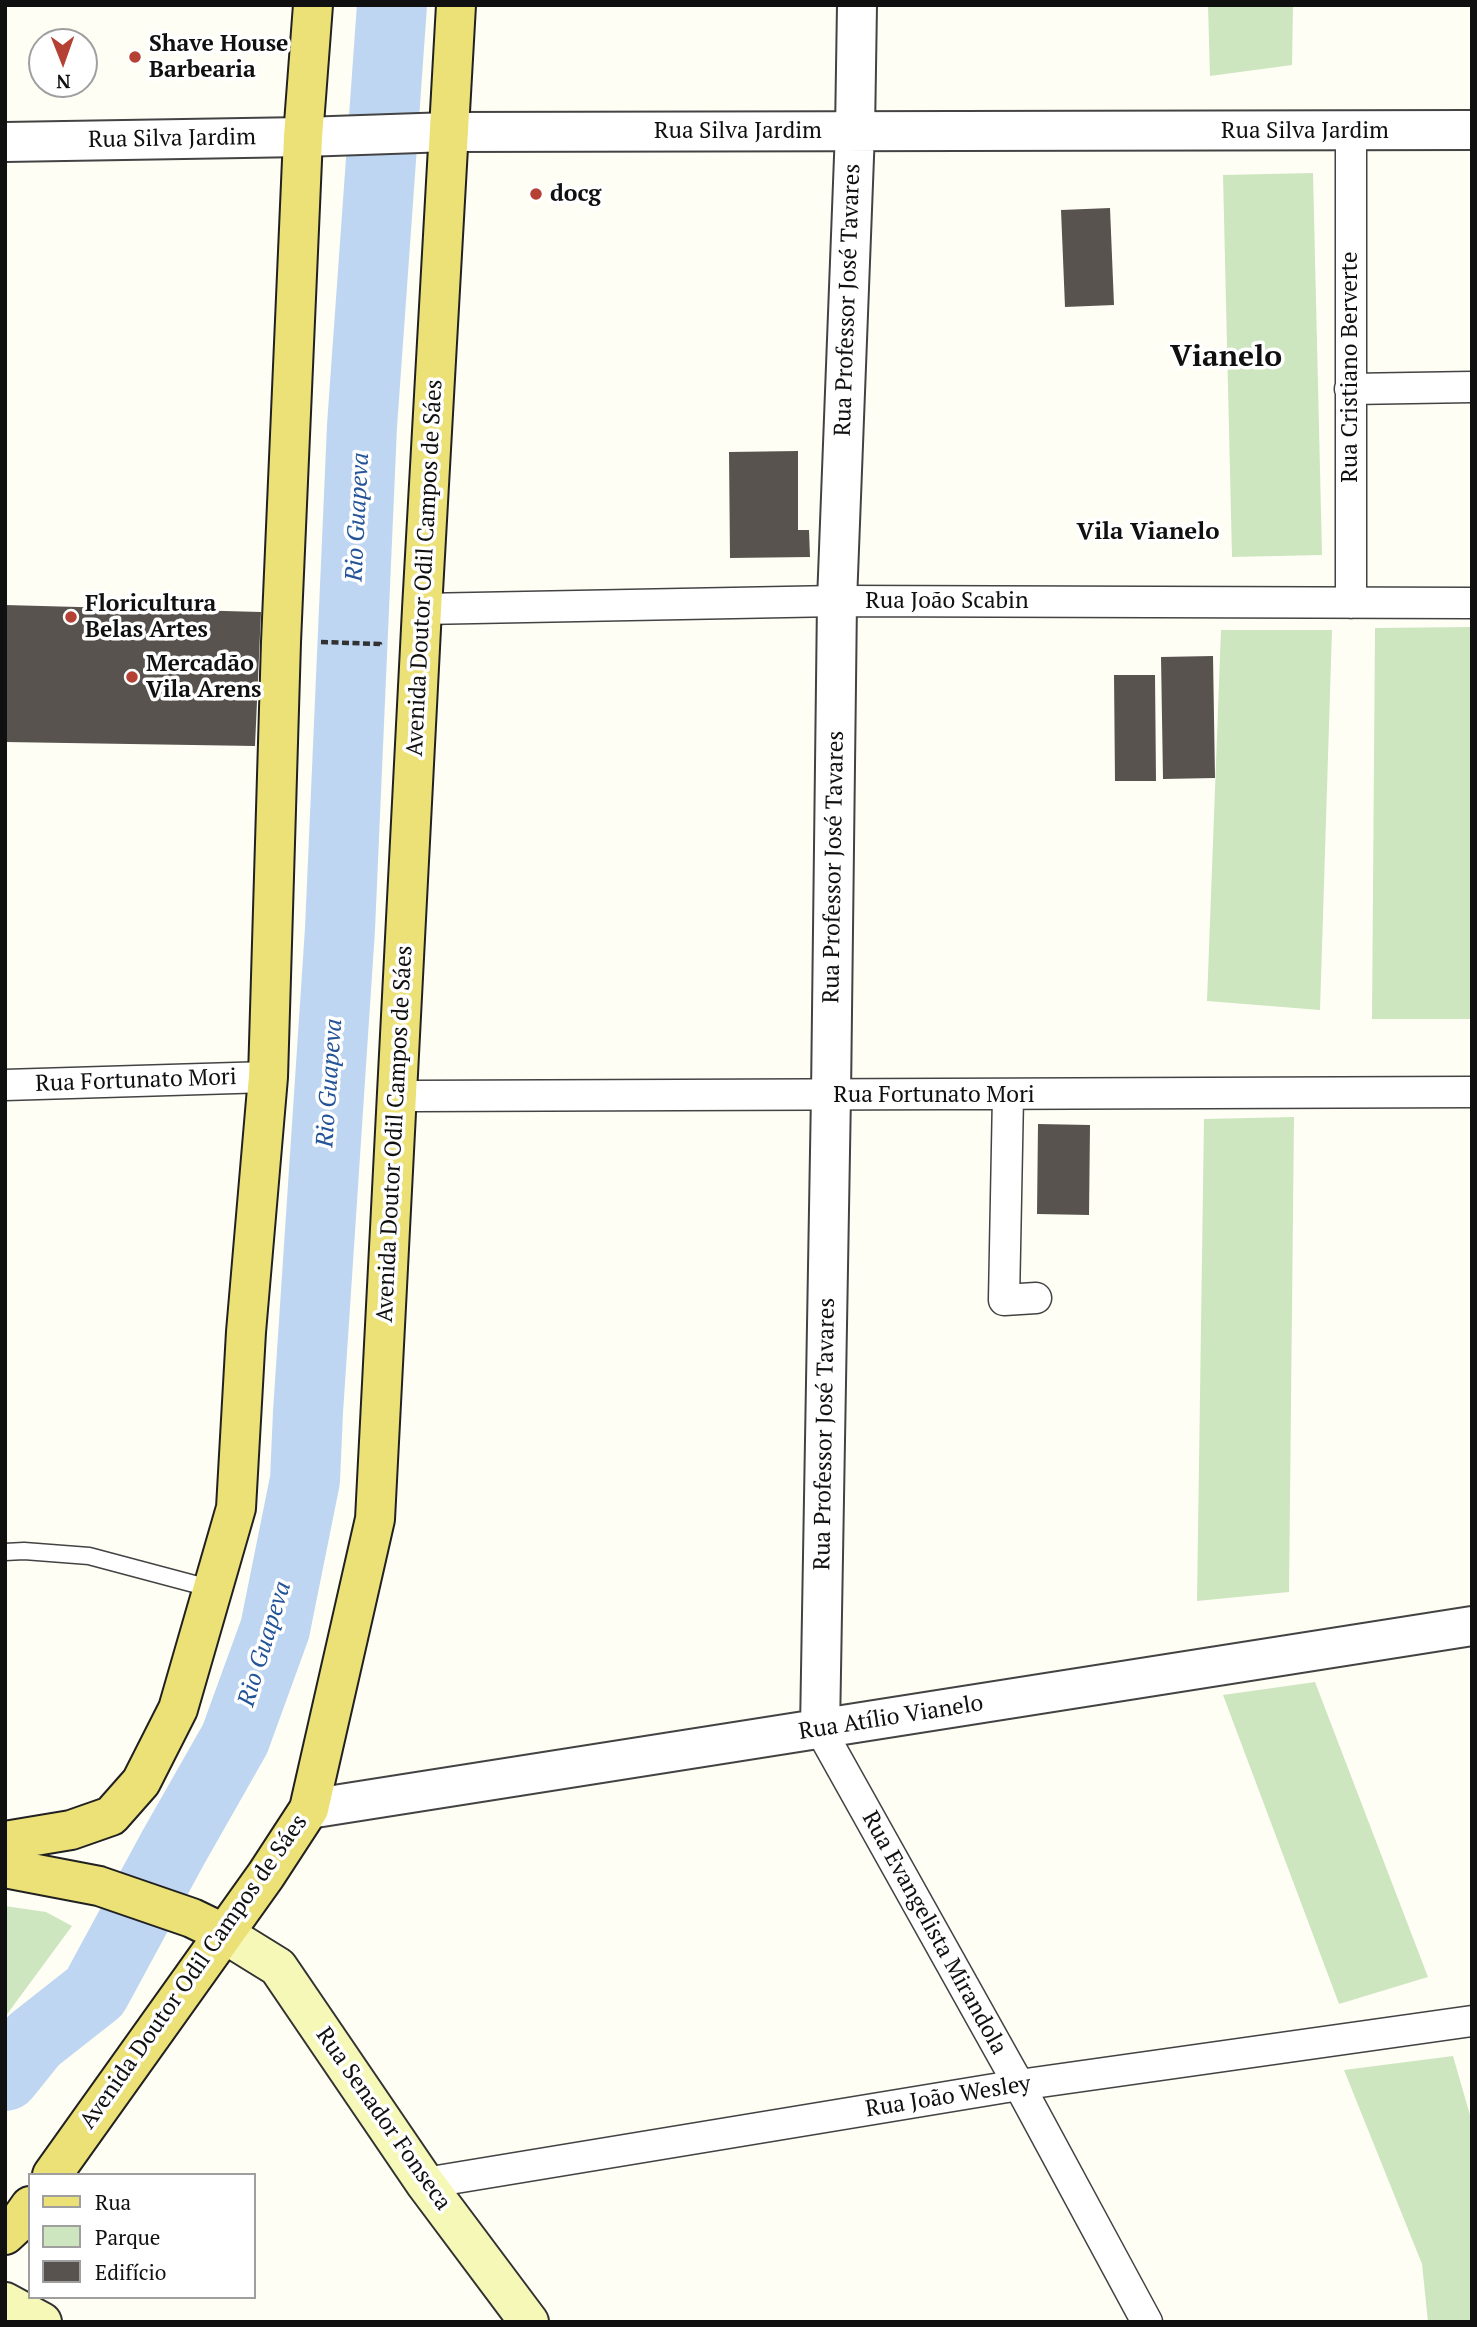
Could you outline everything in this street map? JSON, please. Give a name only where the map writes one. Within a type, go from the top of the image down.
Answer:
[{"type":"main road","points":[[5,1841],[71,1829],[111,1816],[141,1782],[178,1709],[236,1508],[268,1077],[281,642],[303,137],[313,5]]},
{"type":"main road","name":"Avenida Doutor Odil Campos de Sáes","points":[[53,2173],[207,1926],[266,1875],[309,1809],[375,1519],[422,609],[431,133],[456,5]]},
{"type":"main road","points":[[5,1868],[99,1886],[207,1926]]},
{"type":"main road","name":"Rua Senador Fonseca","points":[[207,1926],[278,1967],[425,2183],[529,2322]]},
{"type":"main road","points":[[5,2235],[28,2209]]},
{"type":"main road","points":[[5,2302],[42,2322]]},
{"type":"street","name":"Rua Professor José Tavares","points":[[820,1729],[837,601],[855,131],[857,5]]},
{"type":"street","name":"Rua Silva Jardim","points":[[5,142],[431,133],[1472,130]]},
{"type":"street","name":"Rua Cristiano Berverte","points":[[1351,132],[1351,603]]},
{"type":"street","points":[[1350,389],[1472,387]]},
{"type":"street","name":"Rua João Scabin","points":[[422,609],[837,601],[1472,603]]},
{"type":"street","name":"Rua Fortunato Mori","points":[[5,1085],[268,1077]]},
{"type":"street","name":"Rua Fortunato Mori","points":[[397,1096],[1009,1096],[1472,1092]]},
{"type":"street","points":[[1009,1096],[1004,1300],[1036,1298]]},
{"type":"street","name":"Rua Atílio Vianelo","points":[[309,1809],[1472,1626]]},
{"type":"street","name":"Rua Evangelista Mirandola","points":[[820,1729],[1019,2084],[1147,2322]]},
{"type":"street","name":"Rua João Wesley","points":[[425,2183],[1019,2084],[1472,2021]]},
{"type":"lane","points":[[5,1552],[89,1556],[212,1589]]},
{"type":"path","points":[[317,642],[380,644]]},
{"type":"green space","points":[[1208,5],[1293,5],[1292,65],[1210,76]]},
{"type":"green space","points":[[1313,173],[1322,555],[1232,557],[1223,175]]},
{"type":"green space","points":[[1472,627],[1472,1019],[1372,1019],[1375,628]]},
{"type":"green space","points":[[1221,630],[1332,630],[1320,1010],[1207,1001]]},
{"type":"green space","points":[[1294,1117],[1289,1592],[1197,1601],[1204,1119]]},
{"type":"green space","points":[[1315,1682],[1428,1977],[1339,2004],[1223,1695]]},
{"type":"green space","points":[[5,1906],[46,1912],[72,1926],[5,2017]]},
{"type":"green space","points":[[1453,2056],[1472,2122],[1472,2322],[1428,2322],[1422,2264],[1344,2070]]},
{"type":"building","points":[[1110,208],[1114,305],[1065,307],[1061,210]]},
{"type":"building","points":[[798,451],[798,530],[809,530],[810,557],[730,558],[729,452]]},
{"type":"building","name":"Mercadão Vila Arens","points":[[5,605],[261,612],[255,746],[5,742]]},
{"type":"building","points":[[1213,656],[1215,778],[1163,779],[1161,657]]},
{"type":"building","points":[[1114,675],[1155,675],[1156,781],[1115,781]]},
{"type":"building","points":[[1038,1124],[1090,1125],[1089,1215],[1037,1214]]},
{"type":"waterway","name":"Rio Guapeva","points":[[5,2076],[34,2040],[95,1992],[235,1739],[275,1629],[305,1480],[340,929],[362,426],[392,5]]},
{"type":"place","name":"Shave House Barbearia","points":[[135,57]]},
{"type":"place","name":"docg","points":[[536,194]]},
{"type":"place","name":"Floricultura Belas Artes","points":[[71,617]]},
{"type":"place","name":"Mercadão Vila Arens","points":[[132,677]]},
{"type":"district","name":"Vianelo","points":[[1226,357]]},
{"type":"district","name":"Vila Vianelo","points":[[1148,532]]}]
